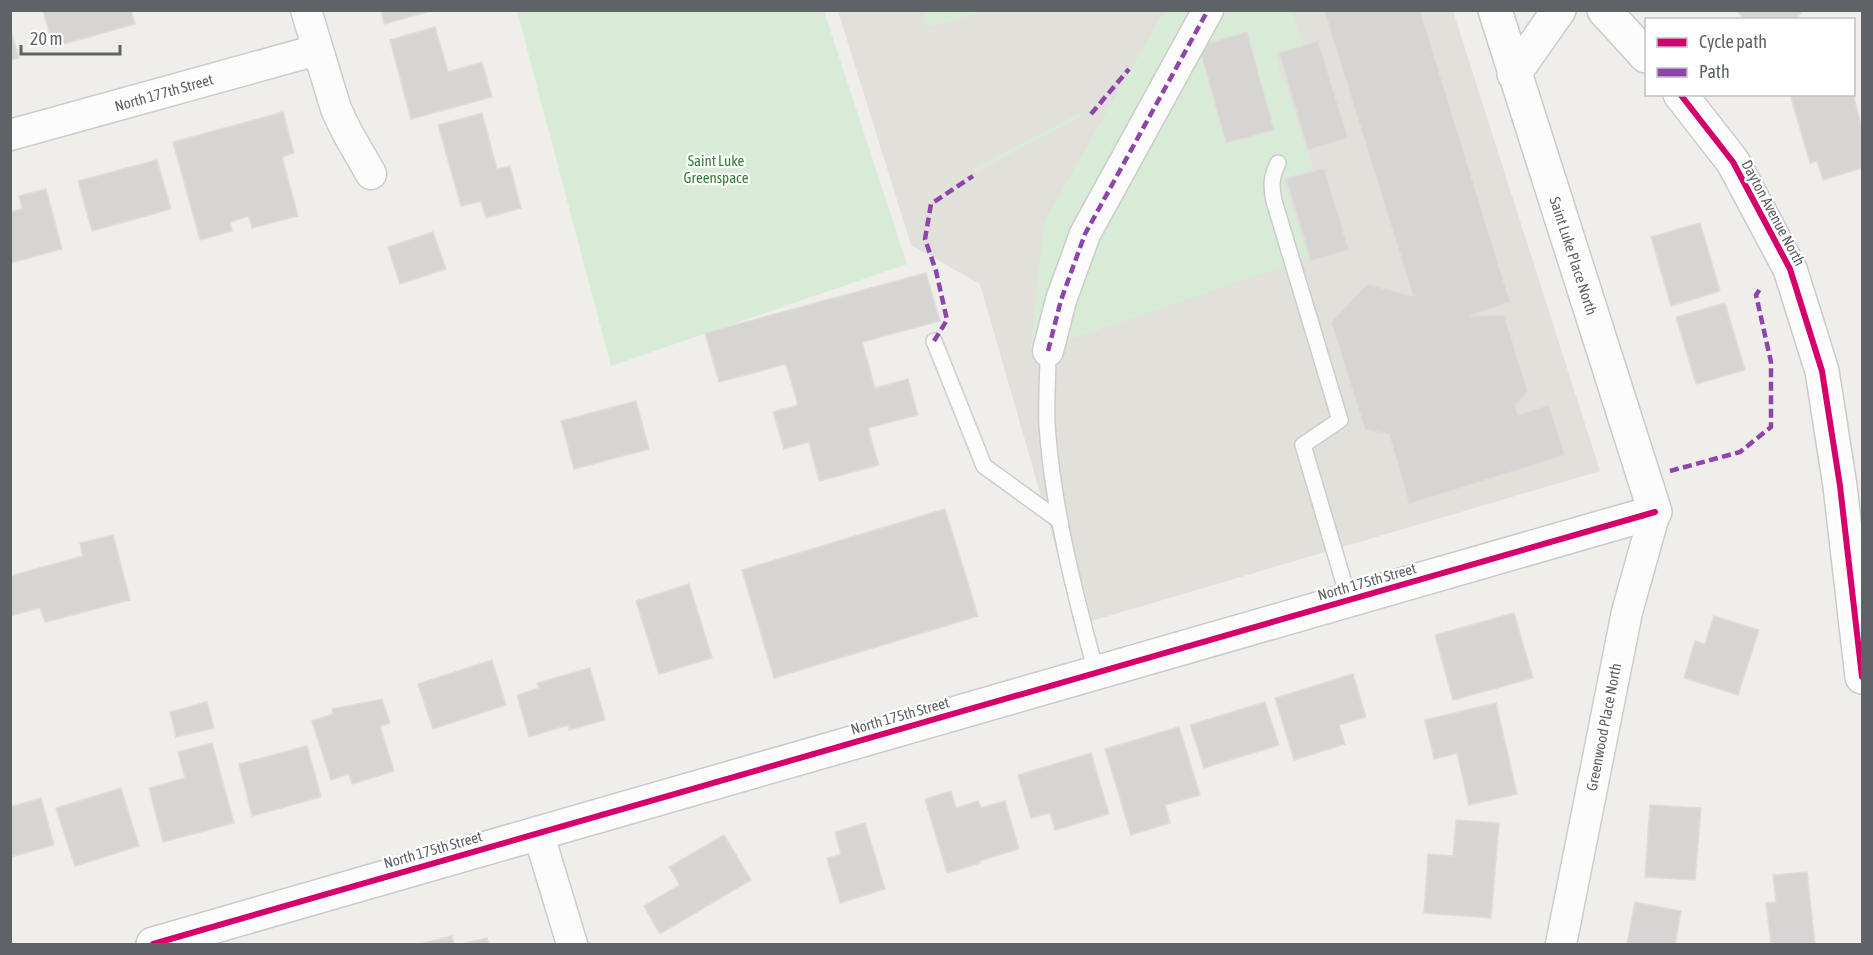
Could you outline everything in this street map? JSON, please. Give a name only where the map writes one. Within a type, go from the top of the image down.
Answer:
[{"type":"street","points":[[306,10],[336,109],[371,174]]},
{"type":"street","points":[[1048,351],[1061,300],[1085,234],[1208,10]]},
{"type":"street","name":"Saint Luke Place North","points":[[1495,10],[1655,512]]},
{"type":"street","points":[[1514,74],[1559,10]]},
{"type":"street","points":[[1604,10],[1645,54]]},
{"type":"street","name":"North 177th Street","points":[[10,135],[317,50]]},
{"type":"street","name":"Dayton Avenue North","points":[[1682,96],[1733,162],[1790,268],[1794,280],[1822,371],[1840,486],[1863,677]]},
{"type":"street","name":"North 175th Street","points":[[153,945],[538,832],[1655,512]]},
{"type":"street","name":"Greenwood Place North","points":[[1562,945],[1627,612],[1655,512]]},
{"type":"street","points":[[538,832],[572,945]]},
{"type":"lane","points":[[1278,163],[1272,174],[1271,186],[1274,201],[1340,420],[1303,445],[1349,600]]},
{"type":"lane","points":[[934,341],[984,466],[1060,521]]},
{"type":"lane","points":[[1048,351],[1047,423],[1053,480],[1078,605],[1096,672]]},
{"type":"shaded area","points":[[838,11],[1453,11],[1600,471],[1078,625],[980,284],[911,245]]},
{"type":"green space","points":[[976,10],[977,13],[927,28],[922,11]]},
{"type":"green space","name":"Saint Luke Greenspace","points":[[517,11],[824,11],[907,264],[611,366]]},
{"type":"green space","points":[[1164,11],[1292,11],[1303,44],[1275,55],[1313,168],[1283,179],[1308,258],[1030,353],[1044,222]]},
{"type":"green space","points":[[1080,113],[1082,116],[973,173],[972,170]]},
{"type":"building","points":[[43,10],[131,10],[135,24],[53,47]]},
{"type":"building","points":[[381,10],[426,10],[427,12],[384,24]]},
{"type":"building","points":[[1324,10],[1420,10],[1510,302],[1469,316],[1504,315],[1528,392],[1515,405],[1518,415],[1549,405],[1565,455],[1409,504],[1389,434],[1365,430],[1331,322],[1367,284],[1413,296]]},
{"type":"building","points":[[1736,10],[1803,10],[1797,18],[1743,18]]},
{"type":"building","points":[[435,27],[448,72],[482,62],[492,97],[411,119],[390,40]]},
{"type":"building","points":[[10,29],[19,58],[10,60]]},
{"type":"building","points":[[1247,32],[1274,130],[1226,143],[1199,46]]},
{"type":"building","points":[[1318,41],[1348,138],[1308,150],[1279,53]]},
{"type":"building","points":[[1791,96],[1854,96],[1862,128],[1862,168],[1823,180],[1817,161],[1810,163]]},
{"type":"building","points":[[283,112],[294,153],[282,157],[298,216],[252,228],[249,216],[230,222],[232,231],[200,240],[173,142]]},
{"type":"building","points":[[482,113],[497,169],[510,166],[521,208],[486,218],[481,201],[461,206],[438,125]]},
{"type":"building","points":[[157,160],[171,209],[92,231],[78,181]]},
{"type":"building","points":[[1324,168],[1349,250],[1311,261],[1286,179]]},
{"type":"building","points":[[46,189],[62,249],[10,263],[10,212],[22,209],[19,196]]},
{"type":"building","points":[[1700,223],[1720,291],[1671,306],[1651,237]]},
{"type":"building","points":[[433,232],[446,269],[400,284],[388,247]]},
{"type":"building","points":[[926,273],[940,321],[862,342],[875,388],[908,379],[918,415],[868,428],[879,465],[819,481],[809,442],[784,449],[773,412],[798,405],[786,364],[719,382],[705,333]]},
{"type":"building","points":[[1725,303],[1745,370],[1696,384],[1676,317]]},
{"type":"building","points":[[636,401],[649,449],[574,469],[561,421]]},
{"type":"building","points":[[945,509],[978,616],[774,678],[742,570]]},
{"type":"building","points":[[113,535],[130,600],[45,622],[40,608],[10,616],[10,576],[83,556],[80,543]]},
{"type":"building","points":[[689,584],[712,658],[659,674],[636,601]]},
{"type":"building","points":[[1514,613],[1533,678],[1453,700],[1435,635]]},
{"type":"building","points":[[1714,616],[1759,630],[1738,695],[1684,678],[1695,641],[1705,644]]},
{"type":"building","points":[[492,660],[506,705],[433,729],[418,684]]},
{"type":"building","points":[[590,668],[605,720],[569,730],[568,725],[529,737],[517,695],[539,688],[537,683]]},
{"type":"building","points":[[1353,674],[1366,717],[1339,725],[1345,744],[1294,760],[1275,698]]},
{"type":"building","points":[[382,699],[390,723],[380,726],[394,771],[352,784],[349,774],[331,780],[312,721],[333,714],[332,709]]},
{"type":"building","points":[[207,702],[214,728],[176,737],[170,712]]},
{"type":"building","points":[[1265,702],[1279,745],[1204,768],[1190,725]]},
{"type":"building","points":[[1496,703],[1517,794],[1469,805],[1457,753],[1434,759],[1425,720]]},
{"type":"building","points":[[1179,727],[1200,795],[1165,805],[1170,823],[1131,835],[1105,749]]},
{"type":"building","points":[[212,743],[234,823],[163,842],[149,788],[185,778],[178,752]]},
{"type":"building","points":[[307,746],[321,797],[252,816],[239,764]]},
{"type":"building","points":[[1091,753],[1109,814],[1055,830],[1050,813],[1031,818],[1018,775]]},
{"type":"building","points":[[121,788],[139,846],[75,866],[56,808]]},
{"type":"building","points":[[951,791],[956,808],[978,801],[981,808],[1005,801],[1019,849],[947,873],[925,799]]},
{"type":"building","points":[[41,798],[54,845],[10,857],[10,807]]},
{"type":"building","points":[[1650,805],[1701,808],[1695,880],[1645,877]]},
{"type":"building","points":[[1456,820],[1499,823],[1491,918],[1424,913],[1428,854],[1453,856]]},
{"type":"building","points":[[865,823],[885,889],[840,903],[827,858],[841,854],[835,832]]},
{"type":"building","points":[[724,835],[751,880],[660,934],[644,906],[680,885],[669,867]]},
{"type":"building","points":[[1807,872],[1815,944],[1771,944],[1766,903],[1776,902],[1773,875]]},
{"type":"building","points":[[1635,902],[1681,911],[1675,944],[1627,944]]},
{"type":"building","points":[[452,936],[454,944],[420,944]]},
{"type":"building","points":[[487,938],[489,944],[463,944]]},
{"type":"marked path","points":[[1048,351],[1061,300],[1085,234],[1208,10]]},
{"type":"marked path","points":[[1091,114],[1129,69]]},
{"type":"marked path","points":[[934,341],[947,320],[936,271],[925,239],[931,204],[973,176]]},
{"type":"marked path","points":[[1670,471],[1740,452],[1771,427],[1771,362],[1756,295],[1760,289]]},
{"type":"cycle path","points":[[1682,96],[1733,162],[1790,269],[1822,371],[1840,486],[1862,677]]},
{"type":"cycle path","points":[[153,944],[1655,512]]}]
